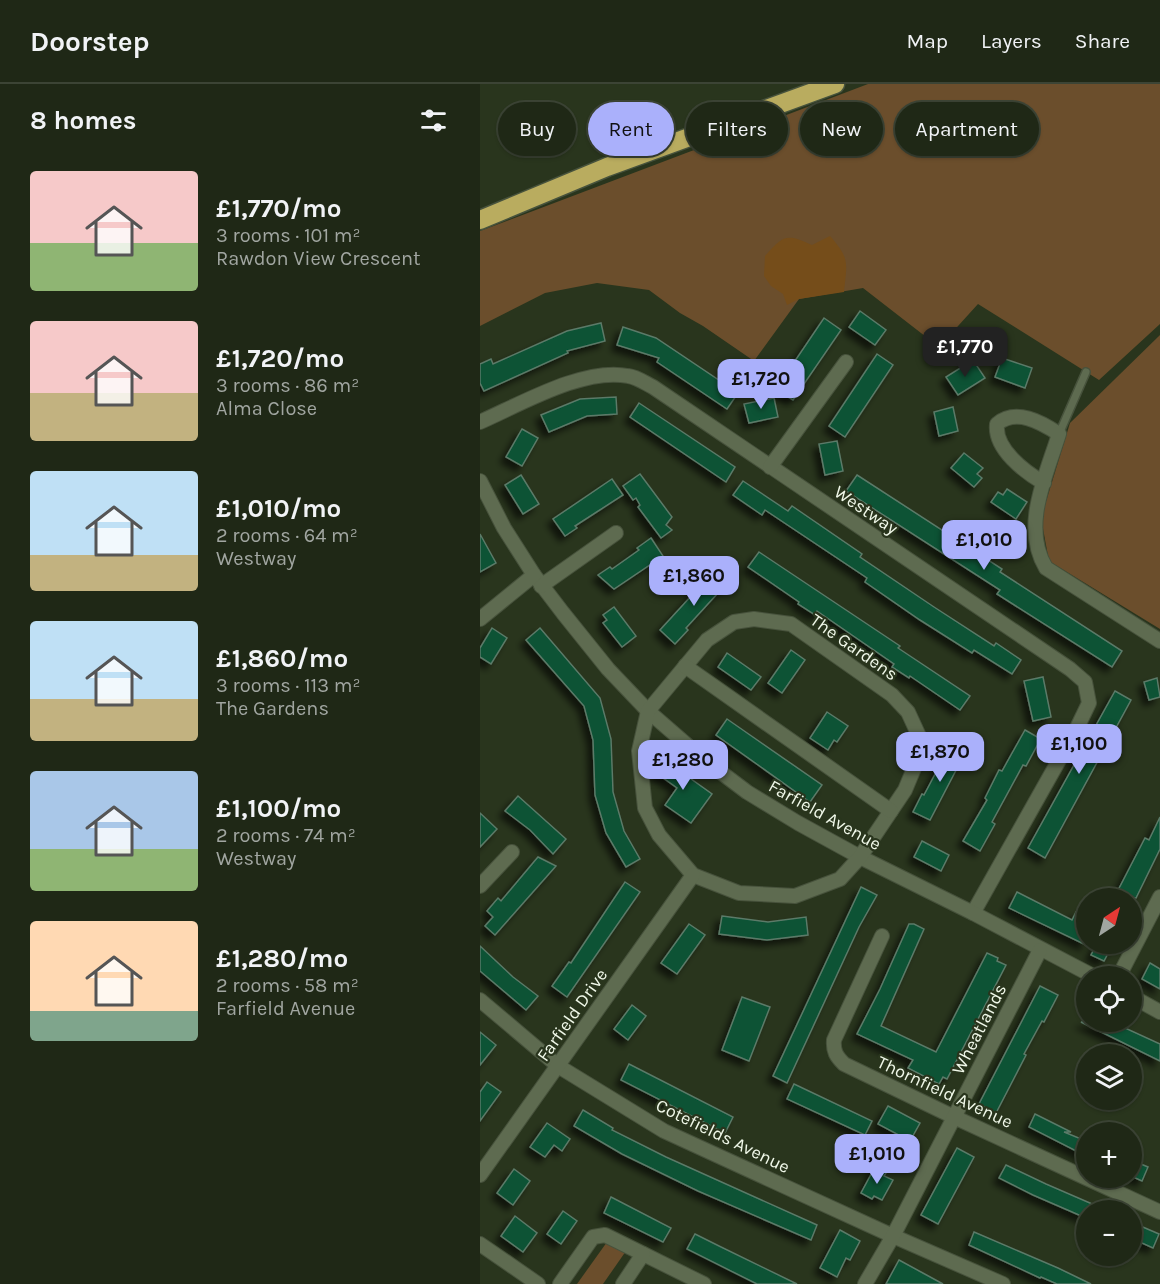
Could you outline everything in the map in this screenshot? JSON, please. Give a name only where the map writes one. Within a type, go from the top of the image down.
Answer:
[{"type":"highway","points":[[480,220],[607,167],[835,84]]},
{"type":"street","points":[[770,467],[846,362]]},
{"type":"street","name":"Westway","points":[[480,422],[579,378],[611,374],[631,376],[653,387],[1070,669],[1085,682],[1089,703],[974,913]]},
{"type":"street","points":[[1044,483],[1008,453],[999,439],[996,431],[997,424],[1008,417],[1028,418],[1059,434],[1036,510],[1035,537],[1038,555],[1046,568],[1160,641]]},
{"type":"street","name":"Farfield Avenue","points":[[480,481],[504,528],[538,581],[608,669],[648,711],[702,758],[747,792],[860,858],[974,913],[1076,968]]},
{"type":"street","points":[[480,619],[616,533]]},
{"type":"street","name":"The Gardens","points":[[754,619],[791,624],[892,695],[908,712],[919,736],[915,766],[904,790],[860,858],[840,879],[795,896],[739,893],[693,875],[659,835],[645,808],[639,751],[648,711],[685,666],[707,640],[734,622],[754,619]]},
{"type":"street","points":[[685,666],[891,811]]},
{"type":"street","points":[[480,886],[512,852]]},
{"type":"street","name":"Farfield Drive","points":[[480,1174],[693,875]]},
{"type":"street","points":[[1124,966],[1160,897]]},
{"type":"street","name":"Thornfield Avenue","points":[[882,936],[834,1040],[833,1048],[837,1058],[844,1064],[954,1117],[1160,1212]]},
{"type":"street","name":"Wheatlands","points":[[865,1284],[893,1236],[1040,950]]},
{"type":"street","name":"Cotefields Avenue","points":[[480,1000],[558,1066],[664,1131],[1003,1284]]},
{"type":"street","points":[[1142,1002],[1160,1012]]},
{"type":"street","points":[[560,1284],[593,1237],[605,1235],[704,1284]]},
{"type":"street","points":[[480,1244],[538,1284]]},
{"type":"street","points":[[623,1284],[643,1254]]},
{"type":"lane","points":[[1059,434],[1086,372]]},
{"type":"shaded area","points":[[868,84],[1160,84],[1160,324],[1099,380],[978,304],[939,347],[863,288],[799,299],[754,361],[649,290],[597,283],[545,293],[480,326],[480,231],[686,153],[686,156],[788,156],[788,114],[800,110],[800,156],[883,156],[883,102],[820,102]]},
{"type":"shaded area","points":[[830,236],[846,261],[844,292],[799,299],[787,305],[783,294],[771,286],[764,276],[765,256],[776,244],[786,238],[797,239],[812,245]]},
{"type":"shaded area","points":[[1160,335],[1160,629],[1049,561],[1041,518],[1070,423]]},
{"type":"shaded area","points":[[607,1242],[626,1251],[603,1284],[577,1284]]},
{"type":"building","points":[[860,311],[886,330],[875,345],[849,327]]},
{"type":"building","points":[[824,318],[841,330],[793,400],[776,389]]},
{"type":"building","points":[[601,323],[605,341],[567,351],[568,353],[484,391],[480,383],[480,364],[491,359],[493,364],[567,331]]},
{"type":"building","points":[[623,327],[656,338],[738,393],[727,409],[657,362],[659,358],[617,345]]},
{"type":"building","points":[[877,354],[893,365],[845,437],[829,426]]},
{"type":"building","points":[[1002,358],[1032,368],[1025,388],[995,377]]},
{"type":"building","points":[[973,360],[985,378],[958,395],[946,377]]},
{"type":"building","points":[[616,397],[617,414],[587,416],[549,432],[541,415],[580,399]]},
{"type":"building","points":[[774,398],[778,417],[749,423],[744,404]]},
{"type":"building","points":[[639,403],[735,467],[726,482],[630,417]]},
{"type":"building","points":[[953,407],[958,431],[939,436],[934,412]]},
{"type":"building","points":[[522,429],[538,438],[522,466],[506,457]]},
{"type":"building","points":[[837,441],[843,471],[825,475],[819,444]]},
{"type":"building","points":[[964,453],[983,468],[977,474],[982,478],[974,487],[951,468]]},
{"type":"building","points":[[640,474],[672,517],[666,525],[672,530],[661,538],[638,507],[640,505],[636,498],[633,500],[623,486]]},
{"type":"building","points":[[521,475],[539,504],[523,514],[505,485]]},
{"type":"building","points":[[857,475],[1002,569],[1000,572],[1122,651],[1112,667],[997,594],[1000,590],[846,491]]},
{"type":"building","points":[[612,479],[623,495],[575,526],[577,528],[565,536],[553,519]]},
{"type":"building","points":[[743,481],[788,511],[792,506],[862,554],[860,557],[934,607],[994,646],[996,643],[1021,660],[1012,674],[974,650],[972,653],[920,620],[865,582],[867,578],[765,510],[762,515],[733,495]]},
{"type":"building","points":[[1007,489],[1027,502],[1016,519],[991,502],[998,492],[1003,495]]},
{"type":"building","points":[[480,534],[496,563],[480,572]]},
{"type":"building","points":[[651,538],[663,556],[614,589],[598,575],[610,567],[612,569],[639,550],[637,548]]},
{"type":"building","points":[[759,552],[900,646],[898,648],[970,696],[960,710],[910,676],[909,678],[892,667],[894,664],[817,611],[815,615],[798,604],[799,602],[748,567]]},
{"type":"building","points":[[715,570],[728,582],[686,628],[688,630],[675,644],[660,630]]},
{"type":"building","points":[[614,607],[636,636],[622,647],[603,623],[607,620],[603,615]]},
{"type":"building","points":[[492,628],[507,638],[491,664],[480,657],[480,648]]},
{"type":"building","points":[[540,628],[600,698],[611,739],[613,792],[624,831],[640,859],[626,867],[606,833],[595,795],[593,740],[584,706],[526,640]]},
{"type":"building","points":[[791,650],[805,660],[782,693],[768,683]]},
{"type":"building","points":[[727,653],[761,677],[751,690],[718,667]]},
{"type":"building","points":[[1043,677],[1051,717],[1033,721],[1024,681]]},
{"type":"building","points":[[1157,678],[1160,697],[1149,700],[1144,682]]},
{"type":"building","points":[[1115,691],[1131,700],[1045,858],[1028,848]]},
{"type":"building","points":[[827,712],[848,726],[828,750],[810,738]]},
{"type":"building","points":[[727,719],[822,785],[810,802],[716,735]]},
{"type":"building","points":[[1025,730],[1039,738],[1039,742],[1026,766],[1023,765],[992,822],[995,824],[980,851],[963,841],[987,800],[985,798],[999,770],[1002,771]]},
{"type":"building","points":[[951,744],[966,751],[930,820],[913,812]]},
{"type":"building","points":[[666,757],[682,768],[680,771],[712,794],[691,823],[665,805],[677,788],[655,772]]},
{"type":"building","points":[[518,796],[566,839],[553,854],[530,830],[505,811]]},
{"type":"building","points":[[480,813],[497,829],[480,847]]},
{"type":"building","points":[[1160,817],[1160,849],[1141,888],[1119,888],[1145,838],[1149,840]]},
{"type":"building","points":[[922,841],[949,855],[941,871],[914,857]]},
{"type":"building","points":[[538,857],[556,866],[495,935],[485,926],[493,917],[487,911],[498,898],[501,901]]},
{"type":"building","points":[[625,882],[640,892],[567,997],[552,986],[569,962],[571,963]]},
{"type":"building","points":[[861,887],[877,895],[859,927],[787,1083],[773,1076]]},
{"type":"building","points":[[1017,892],[1072,920],[1076,912],[1076,940],[1009,908]]},
{"type":"building","points":[[722,916],[768,922],[806,917],[808,935],[767,940],[719,934]]},
{"type":"building","points":[[689,924],[705,935],[677,974],[661,963]]},
{"type":"building","points":[[909,924],[924,929],[881,1026],[936,1052],[987,953],[1006,965],[947,1079],[943,1077],[939,1084],[908,1068],[913,1060],[857,1034]]},
{"type":"building","points":[[480,946],[513,977],[538,996],[526,1010],[480,971]]},
{"type":"building","points":[[1092,954],[1108,954],[1104,961]]},
{"type":"building","points":[[1150,963],[1160,969],[1160,989],[1142,979]]},
{"type":"building","points":[[1040,986],[1058,995],[1024,1054],[1026,1055],[996,1113],[979,1104]]},
{"type":"building","points":[[742,997],[770,1007],[749,1061],[722,1050]]},
{"type":"building","points":[[632,1005],[646,1016],[628,1040],[614,1029]]},
{"type":"building","points":[[480,1032],[496,1045],[480,1065]]},
{"type":"building","points":[[1101,1032],[1134,1032],[1160,1044],[1160,1061],[1142,1052],[1142,1044],[1126,1044]]},
{"type":"building","points":[[629,1064],[733,1117],[725,1133],[621,1080]]},
{"type":"building","points":[[487,1082],[501,1092],[480,1121],[480,1092]]},
{"type":"building","points":[[794,1084],[872,1121],[865,1135],[787,1099]]},
{"type":"building","points":[[888,1106],[920,1123],[910,1141],[878,1124]]},
{"type":"building","points":[[583,1110],[613,1128],[612,1130],[666,1157],[817,1225],[811,1240],[698,1191],[622,1154],[574,1126]]},
{"type":"building","points":[[1035,1114],[1071,1132],[1064,1132],[1076,1137],[1076,1151],[1029,1127]]},
{"type":"building","points":[[547,1123],[570,1139],[562,1151],[554,1145],[545,1157],[530,1147]]},
{"type":"building","points":[[957,1148],[974,1157],[938,1224],[921,1215]]},
{"type":"building","points":[[1006,1165],[1083,1200],[1076,1200],[1076,1214],[999,1178]]},
{"type":"building","points":[[1142,1165],[1148,1167],[1142,1181]]},
{"type":"building","points":[[875,1167],[886,1173],[884,1176],[893,1180],[882,1200],[874,1196],[872,1199],[861,1193]]},
{"type":"building","points":[[514,1169],[530,1181],[513,1205],[497,1193]]},
{"type":"building","points":[[611,1197],[671,1228],[663,1242],[604,1213]]},
{"type":"building","points":[[563,1211],[577,1221],[561,1244],[547,1234]]},
{"type":"building","points":[[515,1216],[537,1233],[523,1252],[501,1236]]},
{"type":"building","points":[[1142,1227],[1159,1234],[1153,1248],[1142,1243]]},
{"type":"building","points":[[840,1230],[860,1241],[850,1260],[846,1258],[837,1277],[820,1268]]},
{"type":"building","points":[[974,1232],[1091,1284],[1057,1284],[1040,1278],[969,1245]]},
{"type":"building","points":[[695,1234],[797,1284],[757,1284],[687,1249]]},
{"type":"building","points":[[899,1260],[943,1284],[886,1284]]}]
